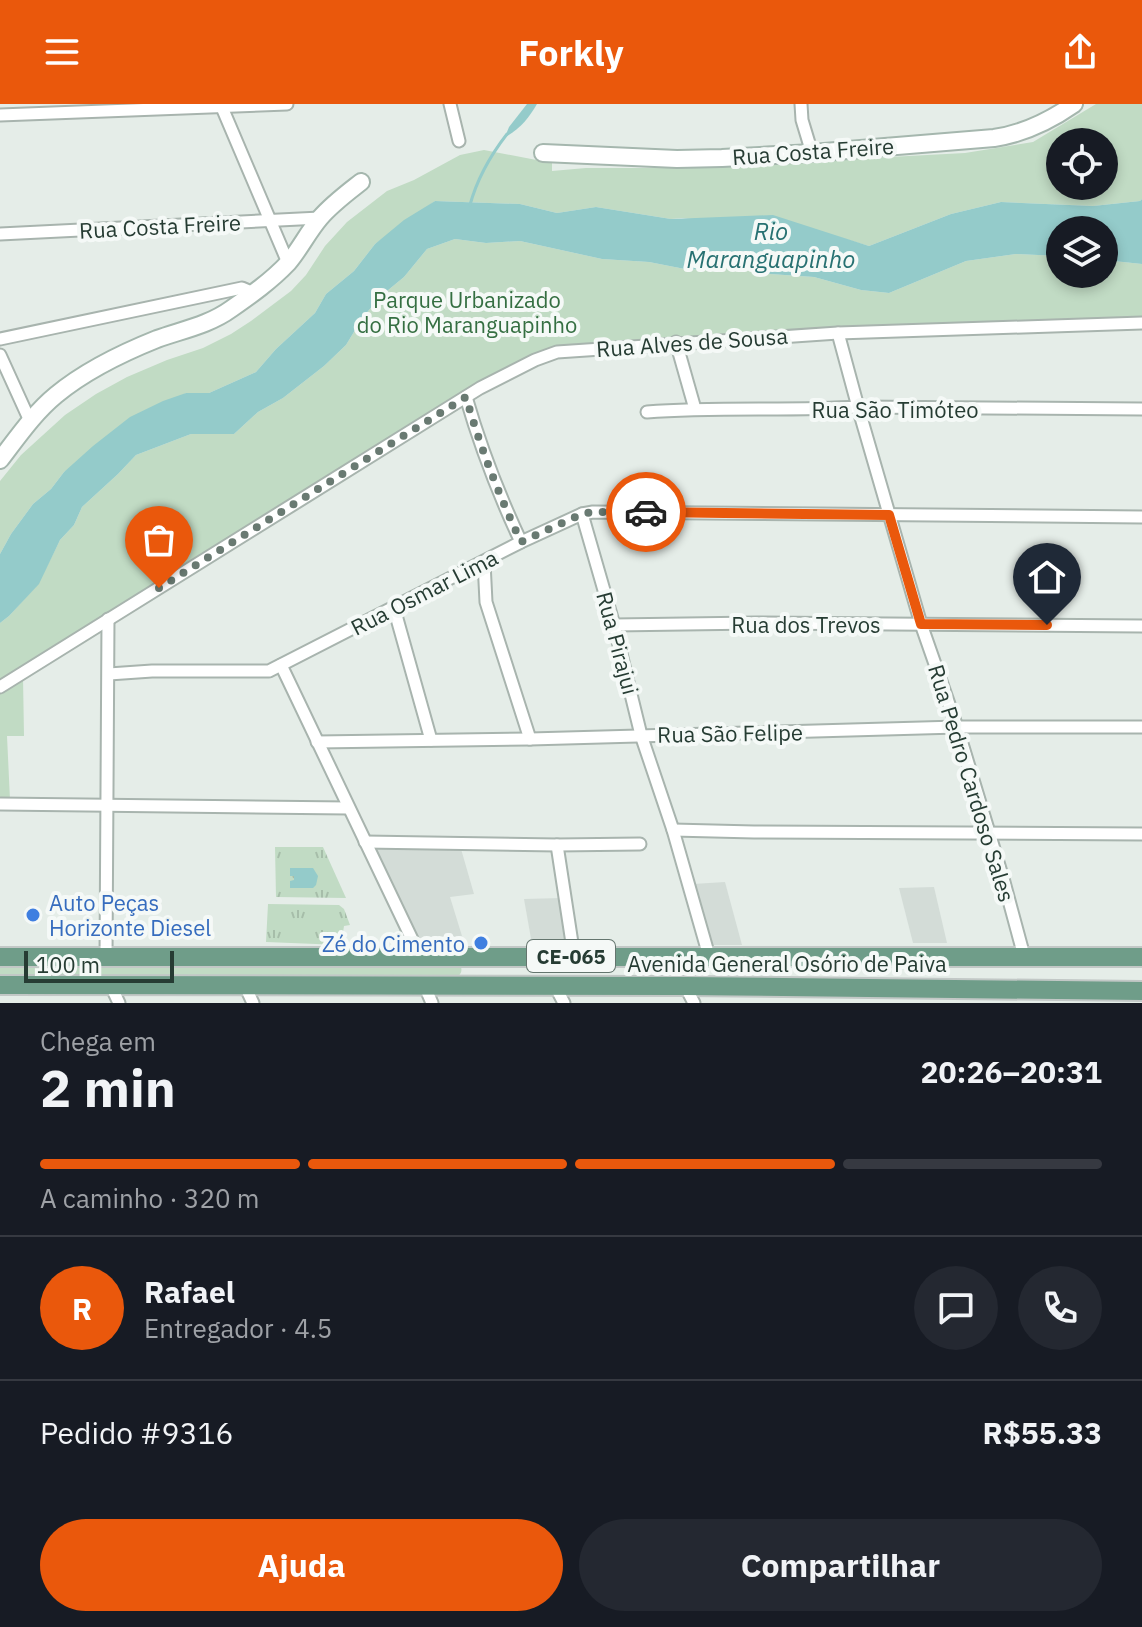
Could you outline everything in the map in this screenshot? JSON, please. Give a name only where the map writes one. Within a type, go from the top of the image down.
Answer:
[{"type":"main road","name":"Rua Costa Freire","points":[[543,153],[677,159],[812,153],[1009,136],[1074,104]]},
{"type":"main road","points":[[0,460],[30,421],[55,396],[86,373],[159,338],[200,325],[227,312],[254,293],[290,261],[336,201],[361,182]]},
{"type":"main road","points":[[452,987],[466,971],[464,962],[453,956]]},
{"type":"main road","points":[[522,956],[515,965],[515,973],[529,987]]},
{"type":"main road","name":"Avenida General Osório de Paiva","points":[[0,957],[1142,957]]},
{"type":"main road","name":"Avenida General Osório de Paiva","points":[[0,985],[111,986],[249,995],[428,995],[452,987],[529,987],[560,995],[1087,997],[1142,991]]},
{"type":"street","points":[[0,115],[287,104]]},
{"type":"street","points":[[450,104],[459,141]]},
{"type":"street","points":[[801,104],[812,153]]},
{"type":"street","points":[[221,106],[286,258],[290,261]]},
{"type":"street","name":"Rua Costa Freire","points":[[0,234],[320,218]]},
{"type":"street","points":[[0,339],[242,288],[254,293]]},
{"type":"street","name":"Rua Alves de Sousa","points":[[0,687],[466,397],[535,360],[557,352],[838,333],[1142,323]]},
{"type":"street","name":"Rua Pedro Cardoso Sales","points":[[838,333],[921,624],[957,727],[1024,956]]},
{"type":"street","points":[[676,342],[695,409]]},
{"type":"street","points":[[0,355],[30,421]]},
{"type":"street","points":[[466,397],[481,450],[521,542]]},
{"type":"street","name":"Rua São Timóteo","points":[[647,412],[858,407],[1142,409]]},
{"type":"street","name":"Rua Osmar Lima","points":[[109,674],[269,671],[521,542],[593,512],[1142,517]]},
{"type":"street","name":"Rua Pirajui","points":[[582,514],[641,735],[673,830],[709,956]]},
{"type":"street","points":[[484,562],[486,602],[530,739]]},
{"type":"street","points":[[394,608],[431,740]]},
{"type":"street","points":[[106,957],[108,619]]},
{"type":"street","name":"Rua dos Trevos","points":[[614,625],[1142,626]]},
{"type":"street","points":[[281,665],[420,956]]},
{"type":"street","name":"Rua São Felipe","points":[[317,742],[957,727],[1142,727]]},
{"type":"street","points":[[0,804],[348,808]]},
{"type":"street","points":[[673,830],[1142,834]]},
{"type":"street","points":[[365,842],[640,844]]},
{"type":"street","points":[[557,845],[574,956]]},
{"type":"street","points":[[111,986],[119,1003]]},
{"type":"shaded area","points":[[459,842],[474,894],[450,897],[466,949],[421,950],[370,843]]},
{"type":"shaded area","points":[[725,882],[742,945],[714,945],[708,942],[693,884]]},
{"type":"shaded area","points":[[934,887],[947,943],[913,943],[899,888]]},
{"type":"shaded area","points":[[561,898],[569,949],[533,950],[524,899]]},
{"type":"green space","name":"Parque Urbanizado do Rio Maranguapinho","points":[[1096,104],[1142,104],[1140,201],[1093,206],[1001,202],[951,214],[869,246],[825,233],[671,219],[596,207],[557,213],[520,204],[435,201],[375,244],[354,271],[326,294],[315,313],[256,372],[209,393],[186,393],[64,472],[51,489],[33,504],[0,554],[0,481],[21,455],[65,415],[127,377],[203,348],[251,321],[291,291],[347,222],[387,191],[460,155],[484,150],[552,163],[552,171],[681,168],[965,153],[1033,142],[1046,134],[1046,200],[1118,200],[1118,128],[1056,128]]},
{"type":"green space","name":"Parque Urbanizado do Rio Maranguapinho","points":[[455,239],[486,243],[520,241],[602,259],[649,262],[690,270],[728,264],[770,274],[814,277],[861,290],[889,293],[966,261],[1016,254],[1046,255],[1046,288],[1118,288],[1118,261],[1142,264],[1142,317],[824,329],[536,356],[0,681],[0,623],[38,584],[60,540],[74,525],[82,507],[136,455],[191,434],[234,434],[258,412],[283,398],[346,345],[363,317],[381,296],[404,277],[427,249]]},
{"type":"green space","points":[[23,677],[24,736],[7,736],[10,800],[0,800],[0,692]]},
{"type":"green space","points":[[275,847],[323,847],[346,898],[276,897]]},
{"type":"green space","points":[[268,904],[339,905],[344,909],[350,925],[344,926],[341,945],[266,942]]},
{"type":"green space","points":[[0,963],[460,965],[461,970],[454,980],[0,979]]},
{"type":"water","points":[[527,104],[537,104],[523,123],[505,137],[509,127]]},
{"type":"water","name":"Rio Maranguapinho","points":[[1142,199],[1142,264],[1118,261],[1118,216],[1046,216],[1046,255],[1016,254],[966,261],[889,293],[861,290],[814,277],[770,274],[728,264],[690,270],[649,262],[602,259],[520,241],[486,243],[455,239],[427,249],[404,277],[381,296],[363,317],[346,345],[324,366],[283,398],[258,412],[234,434],[191,434],[136,455],[82,507],[74,525],[60,540],[39,584],[0,623],[0,554],[33,504],[51,489],[64,472],[130,417],[186,393],[209,393],[256,372],[315,313],[326,294],[354,271],[375,244],[404,220],[435,201],[520,204],[557,213],[596,207],[671,219],[773,215],[869,246],[951,214],[1001,202],[1093,206]]},
{"type":"water","points":[[290,868],[313,868],[318,876],[316,885],[313,888],[290,888],[294,876],[290,876]]},
{"type":"waterway","points":[[470,205],[485,168],[507,134]]},
{"type":"way so far","points":[[159,588],[466,397],[481,450],[521,542],[582,514],[646,512]]},
{"type":"place","name":"Auto Peças Horizonte Diesel","points":[[33,915]]},
{"type":"place","name":"Zé do Cimento","points":[[481,943]]},
{"type":"route","points":[[646,512],[889,515],[921,624],[1047,625]]}]
